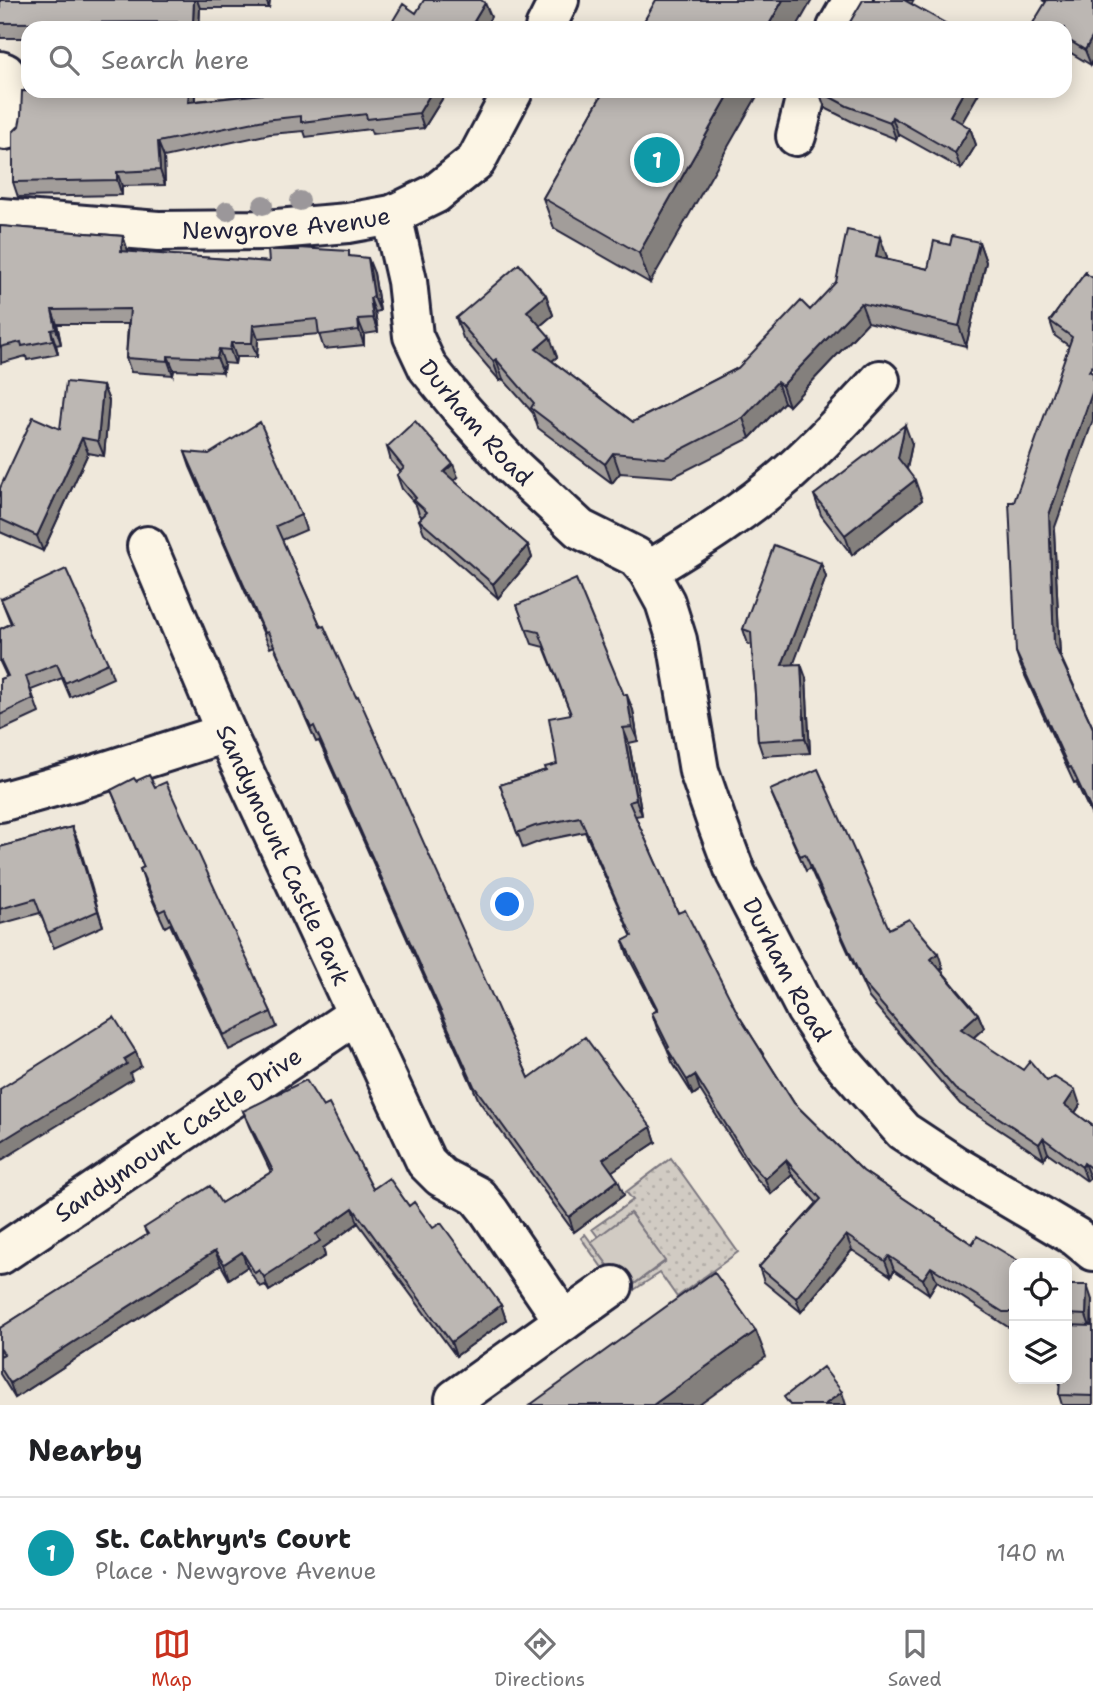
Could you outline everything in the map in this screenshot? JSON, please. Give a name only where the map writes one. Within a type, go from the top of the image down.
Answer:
[{"type":"street","points":[[548,21],[559,0]]},
{"type":"street","points":[[841,21],[853,0]]},
{"type":"street","points":[[0,71],[5,73],[5,130]]},
{"type":"street","name":"Newgrove Avenue","points":[[0,218],[158,231],[265,230],[348,223],[392,215],[435,194],[476,161],[509,98]]},
{"type":"street","points":[[796,135],[805,98]]},
{"type":"street","name":"Durham Road","points":[[392,215],[407,281],[413,335],[428,368],[511,465],[552,504],[580,529],[636,557],[649,570],[665,601],[677,640],[699,771],[736,874],[806,1010],[835,1054],[903,1130],[956,1166],[1076,1237],[1093,1251]]},
{"type":"street","points":[[649,570],[710,534],[788,474],[831,434],[880,380]]},
{"type":"street","name":"Sandymount Castle Park","points":[[147,546],[226,733],[426,1162],[441,1177],[477,1196],[564,1321]]},
{"type":"street","points":[[0,802],[226,733]]},
{"type":"street","name":"Sandymount Castle Drive","points":[[0,1255],[356,1015]]},
{"type":"street","points":[[455,1399],[613,1286]]},
{"type":"shaded area","points":[[671,1158],[738,1252],[677,1297],[660,1273],[623,1297],[581,1238],[585,1234],[626,1290],[665,1262],[631,1214],[598,1237],[592,1229],[633,1200],[626,1192]]},
{"type":"shaded area","points":[[630,1213],[665,1261],[626,1290],[591,1242]]},
{"type":"building","points":[[0,0],[194,0],[193,21],[0,23]]},
{"type":"building","points":[[424,0],[481,0],[485,3],[474,21],[393,21],[403,4],[416,13]]},
{"type":"building","points":[[656,0],[783,0],[771,21],[644,21]]},
{"type":"building","points":[[863,0],[904,0],[942,21],[851,21]]},
{"type":"building","points":[[1047,0],[1093,0],[1093,36],[1085,50],[1072,42],[1072,21],[1034,21]]},
{"type":"building","points":[[22,98],[188,98],[188,102],[225,98],[428,98],[419,113],[367,119],[366,114],[301,122],[301,116],[264,120],[158,142],[160,170],[117,172],[117,180],[13,182],[13,132],[19,126]]},
{"type":"building","points":[[600,98],[727,98],[639,253],[543,198]]},
{"type":"building","points":[[832,98],[960,98],[950,116],[970,128],[955,153],[892,117],[890,122]]},
{"type":"building","points":[[0,226],[123,236],[121,251],[269,262],[268,250],[299,248],[349,251],[349,256],[368,258],[374,297],[370,298],[373,318],[358,319],[359,330],[319,335],[317,319],[253,325],[252,343],[231,343],[230,350],[219,349],[217,358],[168,356],[168,361],[126,358],[130,309],[52,310],[56,329],[51,330],[53,340],[22,346],[21,342],[0,347]]},
{"type":"building","points":[[847,230],[880,237],[876,257],[928,269],[934,241],[950,245],[952,236],[979,242],[959,326],[861,303],[782,386],[777,382],[743,418],[665,458],[613,453],[605,464],[531,408],[534,403],[456,318],[519,264],[546,295],[527,311],[550,337],[536,349],[633,422],[738,368],[801,301],[810,310],[836,282]]},
{"type":"building","points":[[1085,273],[1093,278],[1093,365],[1089,371],[1093,373],[1093,390],[1049,515],[1054,644],[1093,728],[1093,814],[1016,652],[1009,502],[1014,502],[1072,337],[1050,321]]},
{"type":"building","points":[[66,382],[103,386],[98,441],[82,438],[37,536],[0,519],[0,488],[33,417],[60,429]]},
{"type":"building","points":[[415,421],[453,464],[444,472],[528,545],[493,584],[419,520],[427,512],[414,500],[416,498],[397,475],[404,468],[387,447]]},
{"type":"building","points":[[260,422],[301,515],[276,526],[321,627],[324,626],[356,697],[358,696],[529,1078],[585,1037],[651,1127],[603,1159],[618,1180],[569,1217],[474,1086],[314,726],[311,728],[268,632],[265,633],[185,452],[209,454]]},
{"type":"building","points":[[905,425],[898,458],[915,480],[845,535],[814,495]]},
{"type":"building","points":[[774,545],[821,563],[782,665],[801,664],[805,738],[758,741],[751,632],[743,629]]},
{"type":"building","points":[[66,569],[108,663],[65,683],[57,664],[26,676],[33,699],[0,715],[0,679],[8,676],[0,659],[0,629],[12,623],[1,599]]},
{"type":"building","points":[[576,579],[624,695],[627,695],[632,727],[623,728],[636,800],[629,802],[678,913],[685,910],[739,1016],[794,1103],[863,1171],[972,1244],[977,1236],[1014,1258],[1009,1258],[1009,1312],[1003,1312],[931,1267],[923,1279],[889,1256],[885,1261],[846,1235],[796,1298],[759,1267],[821,1199],[786,1160],[765,1179],[750,1163],[695,1075],[687,1080],[667,1048],[669,1047],[652,1013],[658,1010],[623,941],[632,936],[580,817],[535,826],[517,833],[500,785],[557,764],[549,718],[571,714],[539,632],[526,629],[517,605]]},
{"type":"building","points":[[818,769],[889,929],[909,919],[938,953],[931,959],[978,1014],[961,1029],[1023,1070],[1030,1061],[1047,1081],[1054,1077],[1075,1090],[1065,1105],[1093,1126],[1093,1170],[1084,1163],[1082,1167],[1043,1138],[1039,1144],[955,1089],[864,984],[805,854],[800,856],[770,790]]},
{"type":"building","points":[[149,775],[155,787],[166,782],[271,1012],[224,1035],[165,909],[159,912],[140,869],[144,867],[111,790],[134,778],[136,781]]},
{"type":"building","points":[[72,827],[98,911],[48,933],[35,899],[0,909],[0,847]]},
{"type":"building","points":[[114,1017],[136,1052],[124,1059],[127,1064],[0,1142],[0,1089]]},
{"type":"building","points":[[306,1080],[323,1107],[329,1104],[373,1189],[389,1178],[409,1206],[414,1202],[433,1228],[441,1223],[501,1305],[451,1342],[353,1208],[316,1234],[320,1241],[264,1277],[259,1270],[255,1273],[242,1252],[224,1264],[215,1251],[10,1383],[0,1367],[0,1356],[4,1354],[0,1348],[0,1328],[148,1234],[144,1228],[210,1186],[221,1203],[273,1171],[243,1111]]},
{"type":"building","points":[[714,1272],[756,1331],[653,1405],[530,1405]]},
{"type":"building","points":[[1072,1285],[1087,1285],[1086,1315],[1072,1314]]},
{"type":"building","points":[[1072,1325],[1093,1326],[1093,1396],[1059,1395],[1060,1384],[1072,1384]]},
{"type":"building","points":[[823,1367],[842,1392],[824,1405],[790,1405],[784,1397]]},
{"type":"place","name":"St. Cathryn's Court","points":[[657,160]]}]
